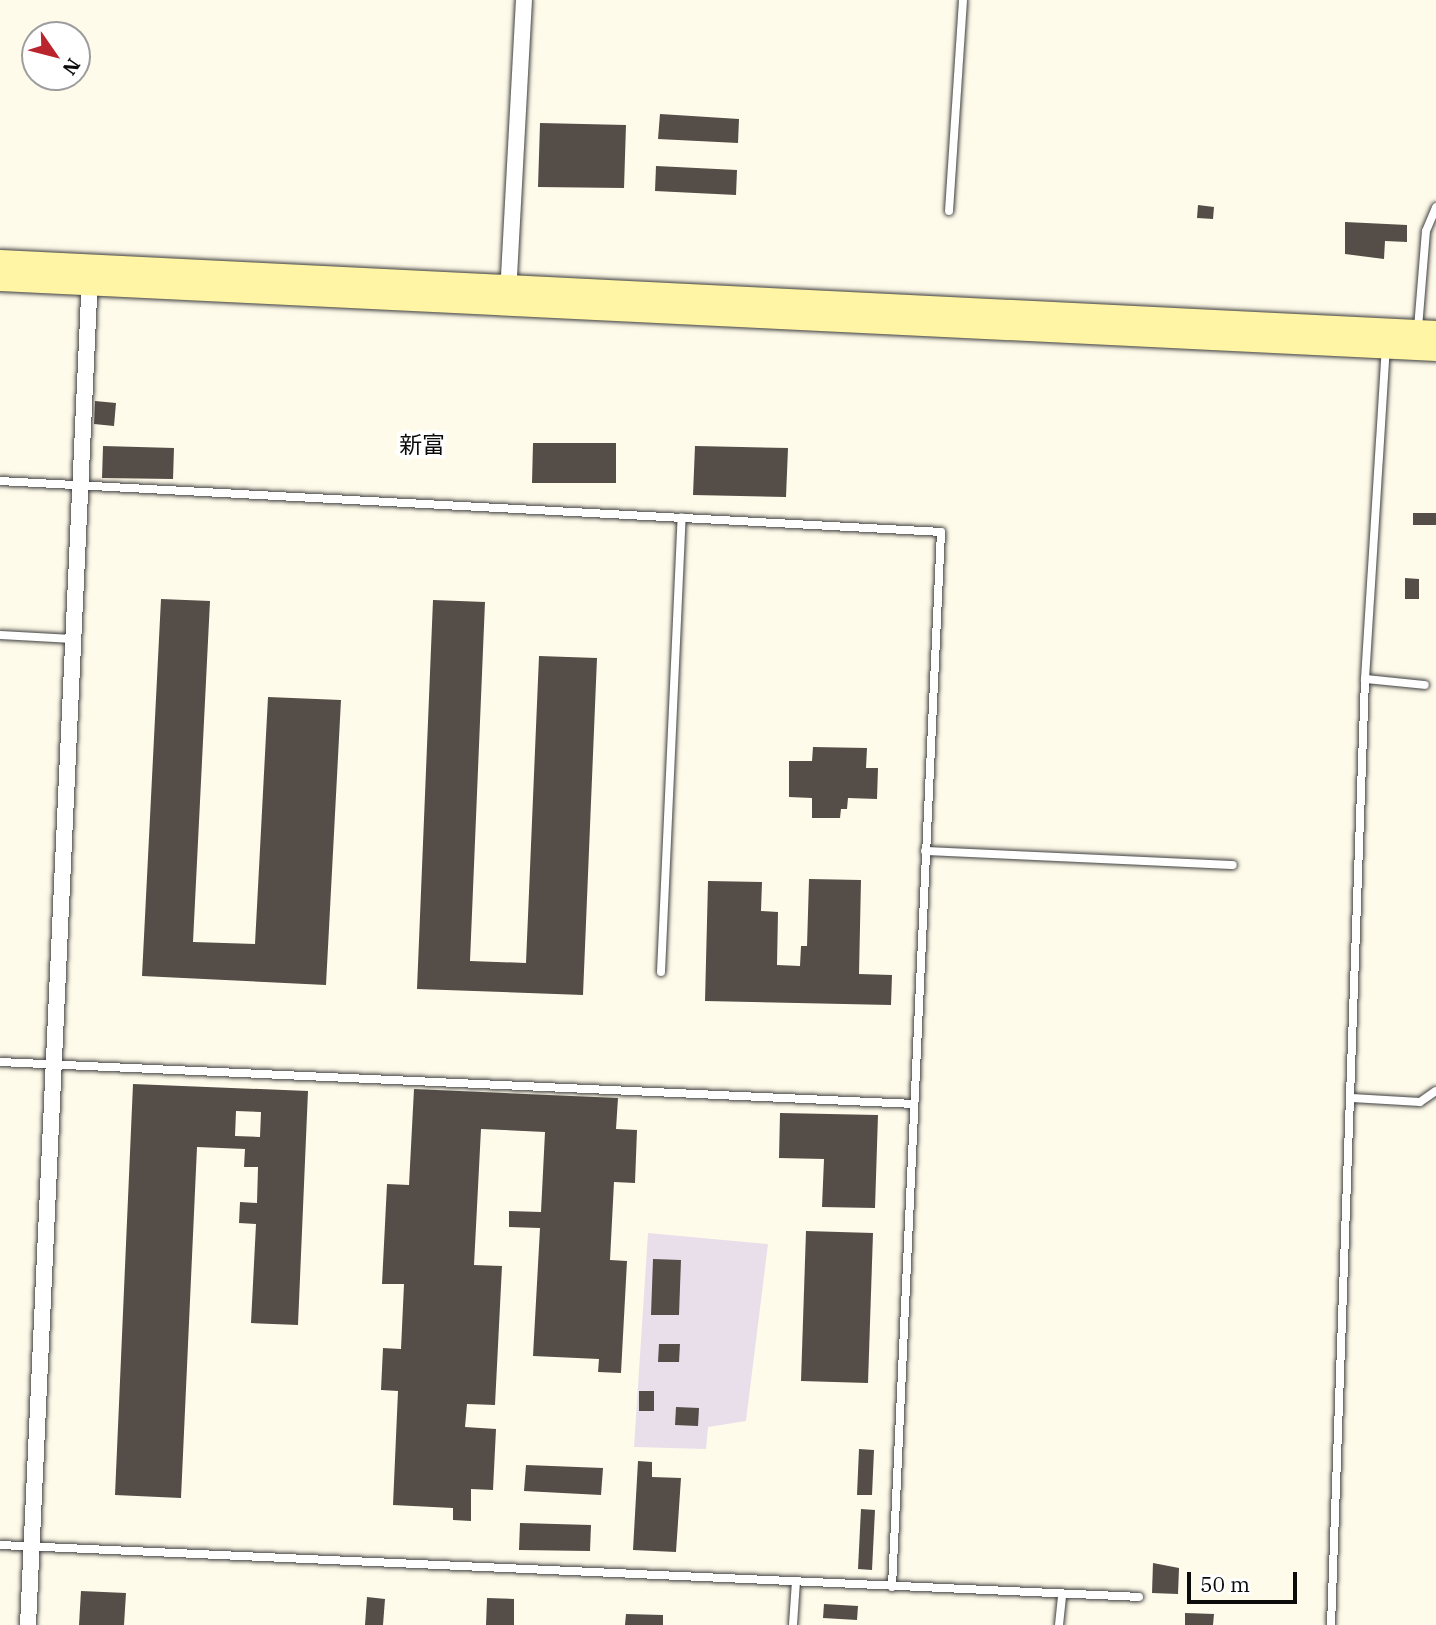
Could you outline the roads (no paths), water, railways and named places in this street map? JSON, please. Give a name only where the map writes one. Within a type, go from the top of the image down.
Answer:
[{"type":"street","points":[[508,295],[524,0]]},
{"type":"street","points":[[0,261],[90,274],[1427,340]]},
{"type":"street","points":[[0,279],[90,274]]},
{"type":"street","points":[[28,1625],[90,274]]},
{"type":"lane","points":[[949,211],[963,0]]},
{"type":"lane","points":[[1427,340],[1426,231],[1436,207]]},
{"type":"lane","points":[[1331,1625],[1365,679],[1386,338]]},
{"type":"lane","points":[[0,481],[941,532],[892,1587]]},
{"type":"lane","points":[[661,972],[682,517]]},
{"type":"lane","points":[[0,635],[73,639]]},
{"type":"lane","points":[[1365,679],[1425,685]]},
{"type":"lane","points":[[925,850],[1233,865]]},
{"type":"lane","points":[[0,1062],[913,1104]]},
{"type":"lane","points":[[1352,1098],[1420,1102],[1436,1091]]},
{"type":"lane","points":[[0,1545],[1139,1597]]},
{"type":"lane","points":[[793,1625],[796,1581]]},
{"type":"lane","points":[[1059,1625],[1062,1594]]},
{"type":"district","name":"新富","points":[[422,444]]}]
